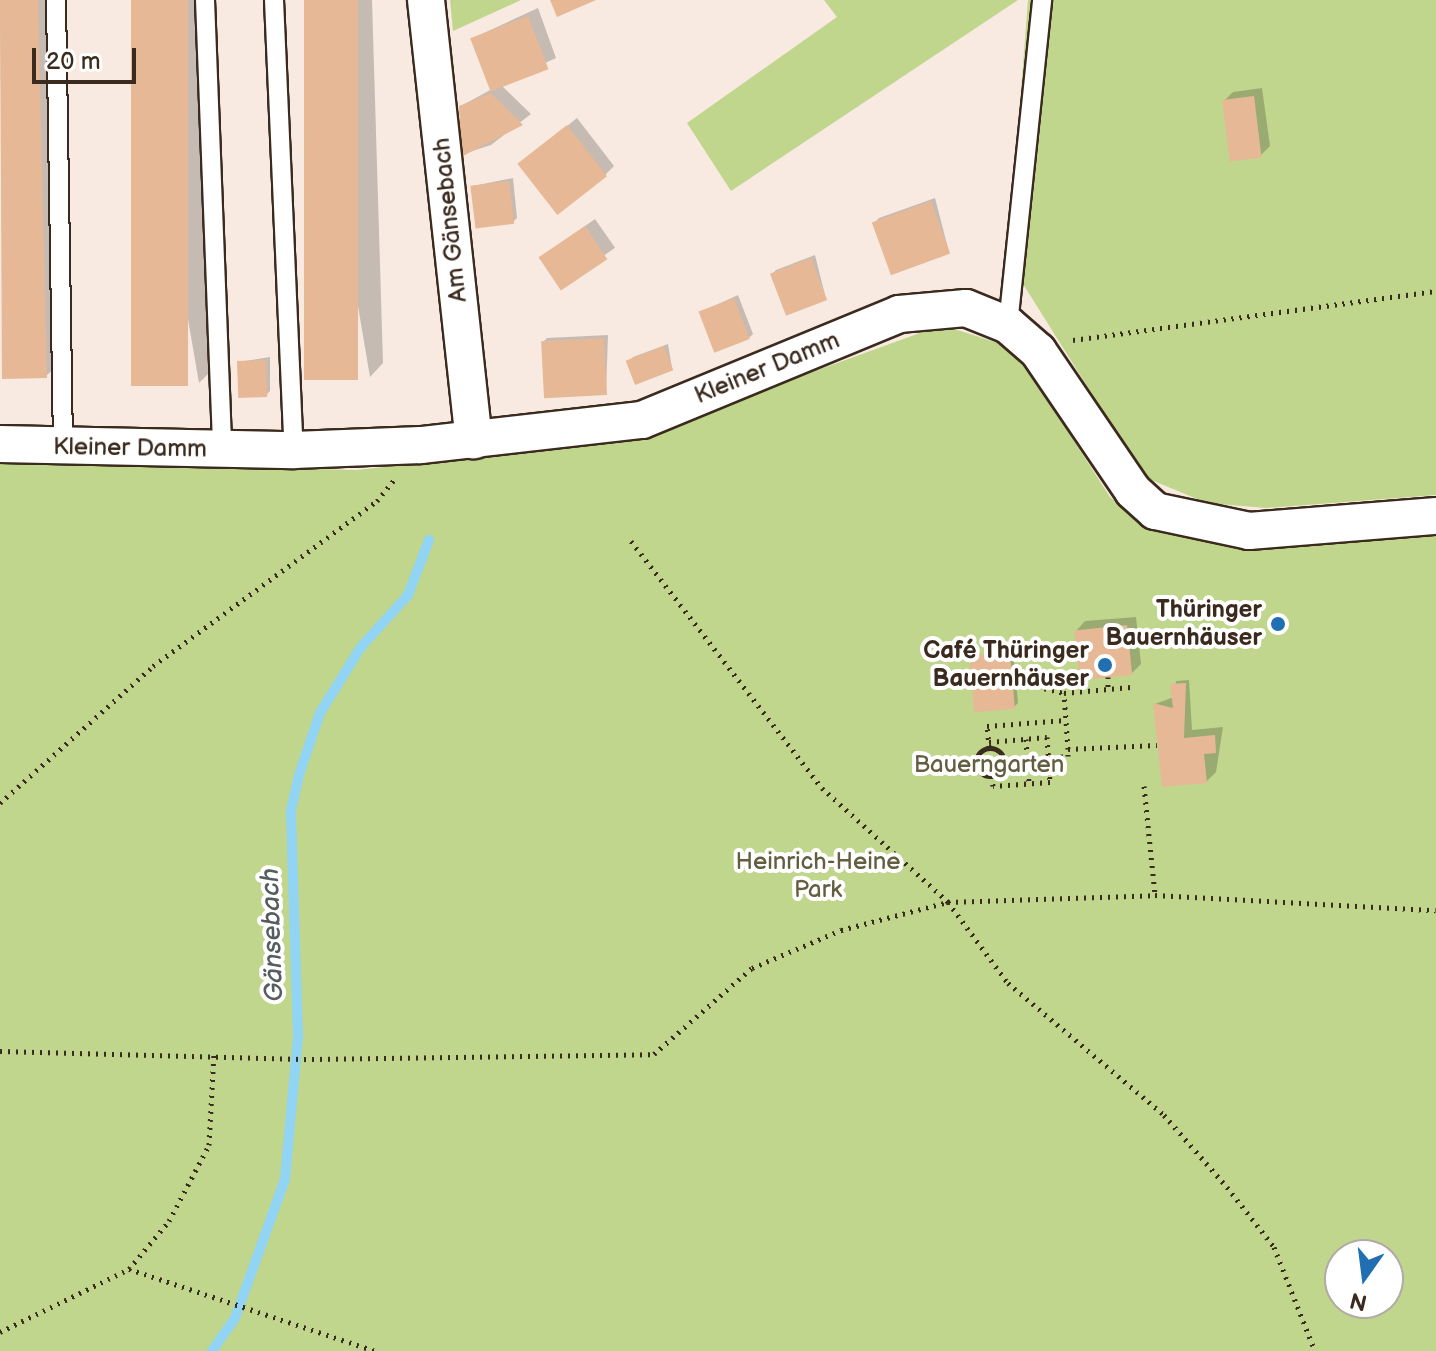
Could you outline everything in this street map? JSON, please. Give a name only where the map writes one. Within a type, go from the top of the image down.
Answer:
[{"type":"street","name":"Am Gänsebach","points":[[426,0],[474,440]]},
{"type":"street","name":"Kleiner Damm","points":[[0,444],[63,449],[294,450],[421,445],[642,420],[899,314],[966,308],[1008,325],[1038,351],[1133,491],[1155,511],[1249,531],[1436,516]]},
{"type":"lane","points":[[56,0],[63,449]]},
{"type":"lane","points":[[205,0],[222,449]]},
{"type":"lane","points":[[274,0],[294,450]]},
{"type":"lane","points":[[1008,325],[1042,0]]},
{"type":"path","points":[[1038,351],[1059,342],[1436,291]]},
{"type":"path","points":[[0,803],[153,666],[377,501],[421,445]]},
{"type":"path","points":[[631,541],[822,788],[948,902],[1008,983],[1164,1115],[1227,1187],[1274,1247],[1315,1351]]},
{"type":"path","points":[[1108,677],[1108,689]]},
{"type":"path","points":[[1013,681],[1064,693],[1131,687]]},
{"type":"path","points":[[989,744],[1047,737],[1048,758],[1050,782],[993,786],[992,776],[1005,762],[1028,760],[1048,758],[1068,756],[1064,693]]},
{"type":"path","points":[[1005,762],[989,744],[987,726],[1066,720]]},
{"type":"path","points":[[1026,739],[1029,783]]},
{"type":"path","points":[[976,765],[989,744]]},
{"type":"path","points":[[1068,749],[1157,745]]},
{"type":"path","points":[[931,769],[976,765],[992,776]]},
{"type":"path","points":[[1144,786],[1155,895]]},
{"type":"path","points":[[0,1051],[214,1054],[312,1059],[654,1054],[752,968],[841,930],[948,902],[1155,895],[1436,910]]},
{"type":"path","points":[[0,1332],[129,1269],[169,1221],[209,1145],[214,1054]]},
{"type":"path","points":[[129,1269],[376,1351]]},
{"type":"green space","points":[[450,0],[521,0],[453,31]]},
{"type":"green space","points":[[824,0],[1018,0],[731,191],[687,123],[837,17]]},
{"type":"green space","points":[[1028,0],[1436,0],[1436,495],[1266,508],[1207,503],[1144,477],[1008,260]]},
{"type":"green space","name":"Heinrich-Heine Park","points":[[942,325],[1001,344],[1031,374],[1110,497],[1152,530],[1249,543],[1436,525],[1436,1351],[0,1351],[0,460],[356,470],[619,442]]},
{"type":"building","points":[[0,0],[38,0],[47,378],[2,379]]},
{"type":"building","points":[[131,0],[188,0],[188,386],[131,386]]},
{"type":"building","points":[[304,0],[358,0],[358,380],[304,380]]},
{"type":"building","points":[[550,0],[596,0],[557,17]]},
{"type":"building","points":[[528,16],[548,69],[491,91],[470,38]]},
{"type":"building","points":[[491,93],[523,125],[461,157],[459,106]]},
{"type":"building","points":[[1254,96],[1262,158],[1230,161],[1222,100]]},
{"type":"building","points":[[567,125],[607,176],[557,215],[517,164]]},
{"type":"building","points":[[509,181],[514,224],[476,228],[470,186]]},
{"type":"building","points":[[931,201],[950,254],[891,275],[872,223]]},
{"type":"building","points":[[585,226],[607,259],[561,290],[539,257]]},
{"type":"building","points":[[811,258],[827,300],[786,316],[770,274]]},
{"type":"building","points":[[734,298],[750,339],[714,353],[699,312]]},
{"type":"building","points":[[604,338],[607,395],[544,398],[541,341]]},
{"type":"building","points":[[664,346],[673,370],[635,385],[626,361]]},
{"type":"building","points":[[266,360],[267,397],[238,398],[237,361]]},
{"type":"building","points":[[1127,625],[1132,675],[1080,680],[1074,631]]},
{"type":"building","points":[[1010,652],[1015,709],[974,712],[969,656]]},
{"type":"building","points":[[1186,683],[1184,738],[1215,735],[1216,753],[1204,754],[1207,783],[1162,787],[1153,703],[1173,708],[1170,684]]},
{"type":"waterway","name":"Gänsebach","points":[[212,1351],[235,1318],[285,1179],[298,1037],[291,810],[299,775],[320,713],[361,647],[408,595],[429,540]]},
{"type":"place","name":"Thüringer Bauernhäuser","points":[[1278,624]]},
{"type":"place","name":"Café Thüringer Bauernhäuser","points":[[1105,665]]},
{"type":"park label","name":"Bauerngarten","points":[[989,765]]}]
